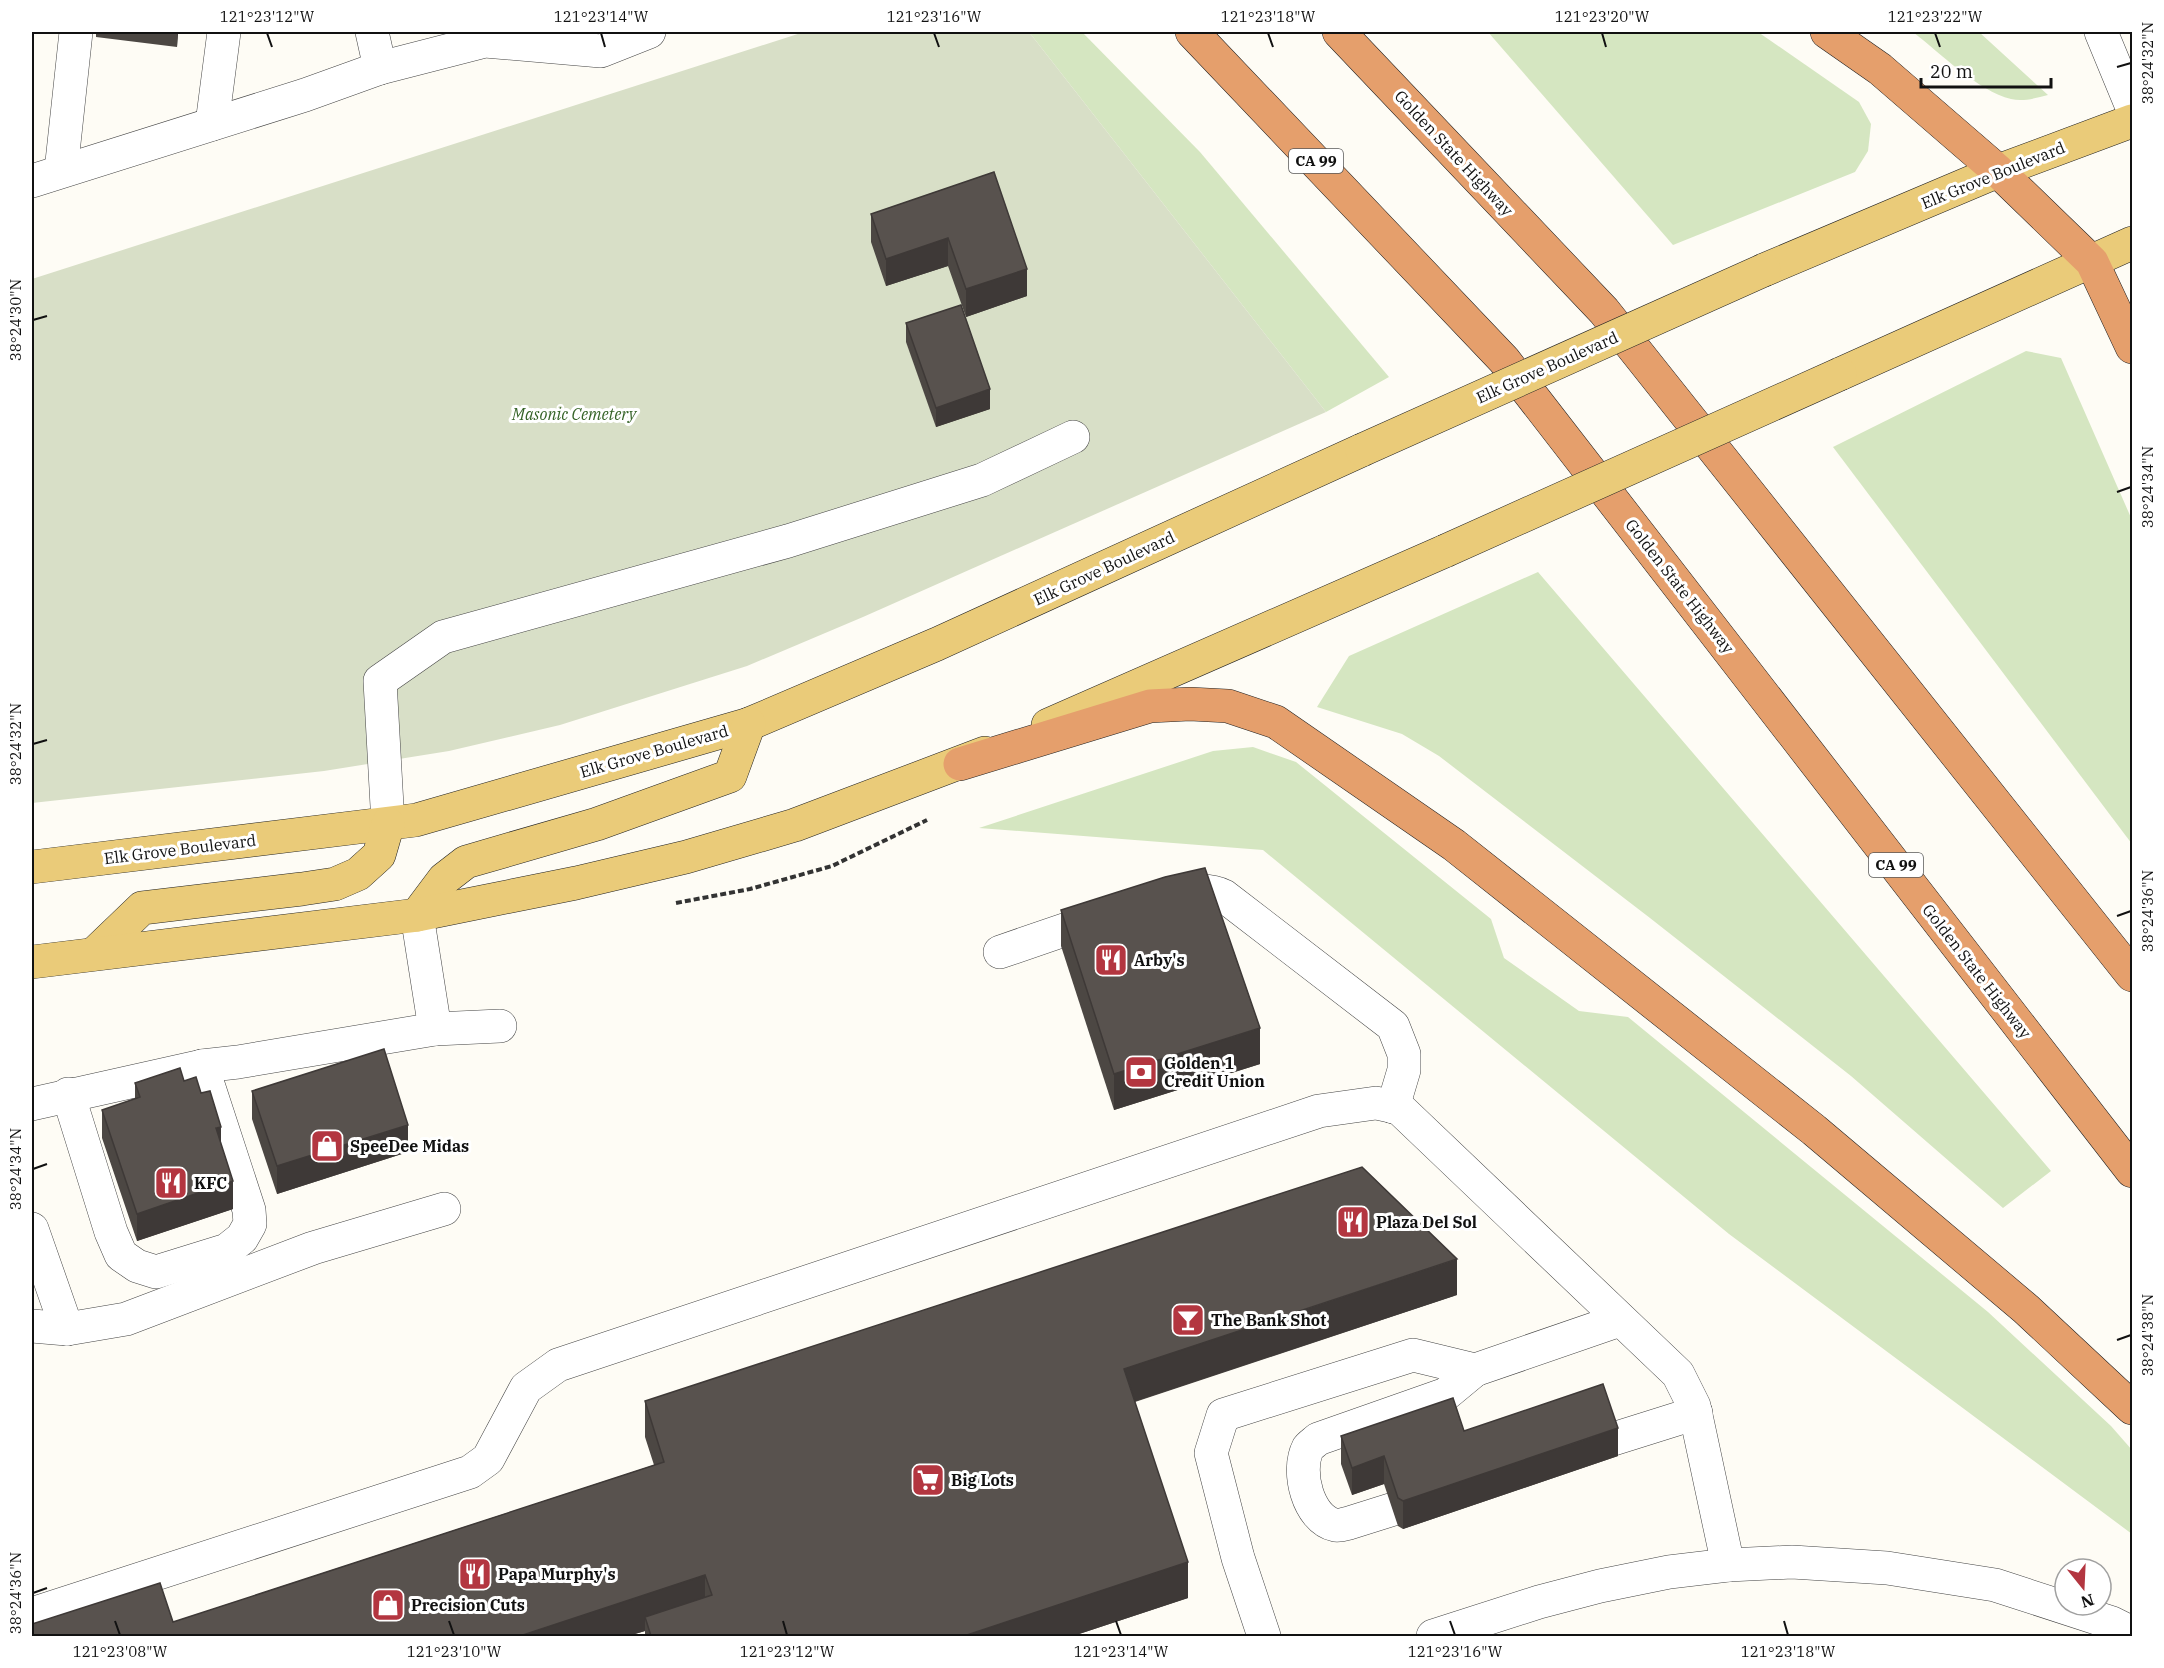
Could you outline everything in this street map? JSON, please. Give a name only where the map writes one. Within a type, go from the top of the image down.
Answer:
[{"type":"highway","points":[[1179,32],[1241,82]]},
{"type":"highway","name":"Golden State Highway","points":[[1191,32],[1504,360],[2133,1171]]},
{"type":"highway","name":"Golden State Highway","points":[[1340,32],[1604,311],[2133,975]]},
{"type":"highway","points":[[1827,32],[1880,69],[1998,171],[2092,262],[2133,347]]},
{"type":"highway","points":[[960,764],[1150,706],[1190,704],[1228,706],[1276,722],[1454,845],[1814,1130],[2026,1309],[2133,1408]]},
{"type":"main road","name":"Elk Grove Boulevard","points":[[32,867],[416,820],[748,724],[937,644],[1764,270],[1998,171],[2133,121]]},
{"type":"main road","points":[[32,962],[417,915],[576,883],[686,857],[795,825],[960,764],[1445,551],[2133,243]]},
{"type":"main road","points":[[417,915],[444,879],[466,862],[597,824],[730,776],[748,724]]},
{"type":"main road","points":[[94,954],[142,908],[335,884],[358,874],[379,855],[388,824]]},
{"type":"street","points":[[75,32],[46,176],[380,68],[485,41],[601,51],[650,32]]},
{"type":"street","points":[[212,124],[224,32]]},
{"type":"street","points":[[372,32],[380,68]]},
{"type":"street","points":[[2101,32],[2133,107]]},
{"type":"street","points":[[388,824],[380,681],[443,637],[788,541],[982,480],[1073,436]]},
{"type":"street","points":[[1000,952],[1136,906],[1194,891],[1213,890],[1224,896],[1394,1026],[1404,1054],[1404,1070],[1393,1107]]},
{"type":"street","points":[[417,915],[435,1029]]},
{"type":"street","points":[[32,1104],[68,1094],[202,1066],[435,1029],[500,1026]]},
{"type":"street","points":[[68,1094],[111,1232],[121,1255],[137,1266],[156,1272],[227,1250],[242,1239],[250,1224],[249,1210],[202,1066]]},
{"type":"street","points":[[32,1614],[470,1472],[488,1459],[526,1388],[558,1365],[1319,1111],[1376,1103],[1399,1108],[1678,1374],[1696,1413],[1728,1565]]},
{"type":"street","points":[[32,1326],[67,1329],[126,1319],[313,1248],[444,1209]]},
{"type":"street","points":[[32,1229],[67,1329]]},
{"type":"street","points":[[1461,1487],[1349,1523],[1336,1525],[1321,1518],[1312,1508],[1304,1481],[1304,1462],[1308,1447],[1318,1439],[1446,1394],[1475,1370],[1620,1320]]},
{"type":"street","points":[[1264,1636],[1238,1558],[1211,1453],[1223,1415],[1413,1355],[1475,1370]]},
{"type":"street","points":[[1550,1459],[1696,1413]]},
{"type":"street","points":[[1433,1636],[1539,1602],[1600,1586],[1669,1572],[1728,1565],[1792,1562],[1887,1568],[1995,1585],[2112,1623],[2133,1633]]},
{"type":"green space","name":"Masonic Cemetery","points":[[804,32],[1029,32],[1326,412],[747,666],[560,725],[449,751],[324,771],[32,803],[32,279]]},
{"type":"green space","points":[[1029,32],[1082,32],[1200,152],[1389,377],[1326,412]]},
{"type":"green space","points":[[1488,32],[1758,32],[1859,102],[1871,124],[1868,151],[1855,172],[1673,245]]},
{"type":"green space","points":[[1913,32],[1979,32],[2048,95],[2020,100],[1998,95],[1973,80]]},
{"type":"green space","points":[[2026,351],[2061,358],[2132,520],[2132,844],[1833,447]]},
{"type":"green space","points":[[1538,572],[2051,1171],[2003,1208],[1851,1076],[1439,756],[1402,734],[1317,707],[1349,656]]},
{"type":"green space","points":[[1253,747],[1296,762],[1491,919],[1504,958],[1579,1011],[1628,1017],[1988,1312],[2111,1426],[2132,1450],[2132,1534],[1729,1234],[1263,850],[979,828],[1213,751]]},
{"type":"building","points":[[994,172],[1027,269],[966,289],[948,238],[886,259],[871,214]]},
{"type":"building","points":[[961,305],[990,389],[936,408],[906,323]]},
{"type":"building","points":[[1205,868],[1260,1028],[1114,1074],[1061,910],[1165,877]]},
{"type":"building","points":[[384,1049],[408,1125],[277,1166],[252,1091]]},
{"type":"building","name":"KFC","points":[[180,1068],[184,1081],[196,1077],[201,1093],[210,1091],[221,1127],[216,1128],[233,1181],[137,1214],[102,1110],[140,1097],[135,1083]]},
{"type":"building","points":[[1362,1167],[1457,1259],[1124,1369],[1188,1562],[964,1636],[651,1636],[645,1617],[712,1595],[705,1575],[520,1636],[32,1636],[32,1624],[160,1583],[173,1622],[664,1462],[645,1401]]},
{"type":"building","points":[[1603,1384],[1618,1428],[1403,1501],[1398,1498],[1384,1456],[1352,1468],[1341,1436],[1453,1398],[1464,1431]]},
{"type":"place","name":"Arby's","points":[[1111,960]]},
{"type":"place","name":"Golden 1 Credit Union","points":[[1141,1072]]},
{"type":"place","name":"SpeeDee Midas","points":[[327,1146]]},
{"type":"place","name":"KFC","points":[[171,1183]]},
{"type":"place","name":"Plaza Del Sol","points":[[1353,1222]]},
{"type":"place","name":"The Bank Shot","points":[[1188,1320]]},
{"type":"place","name":"Big Lots","points":[[928,1480]]},
{"type":"place","name":"Papa Murphy's","points":[[475,1574]]},
{"type":"place","name":"Precision Cuts","points":[[388,1605]]}]
